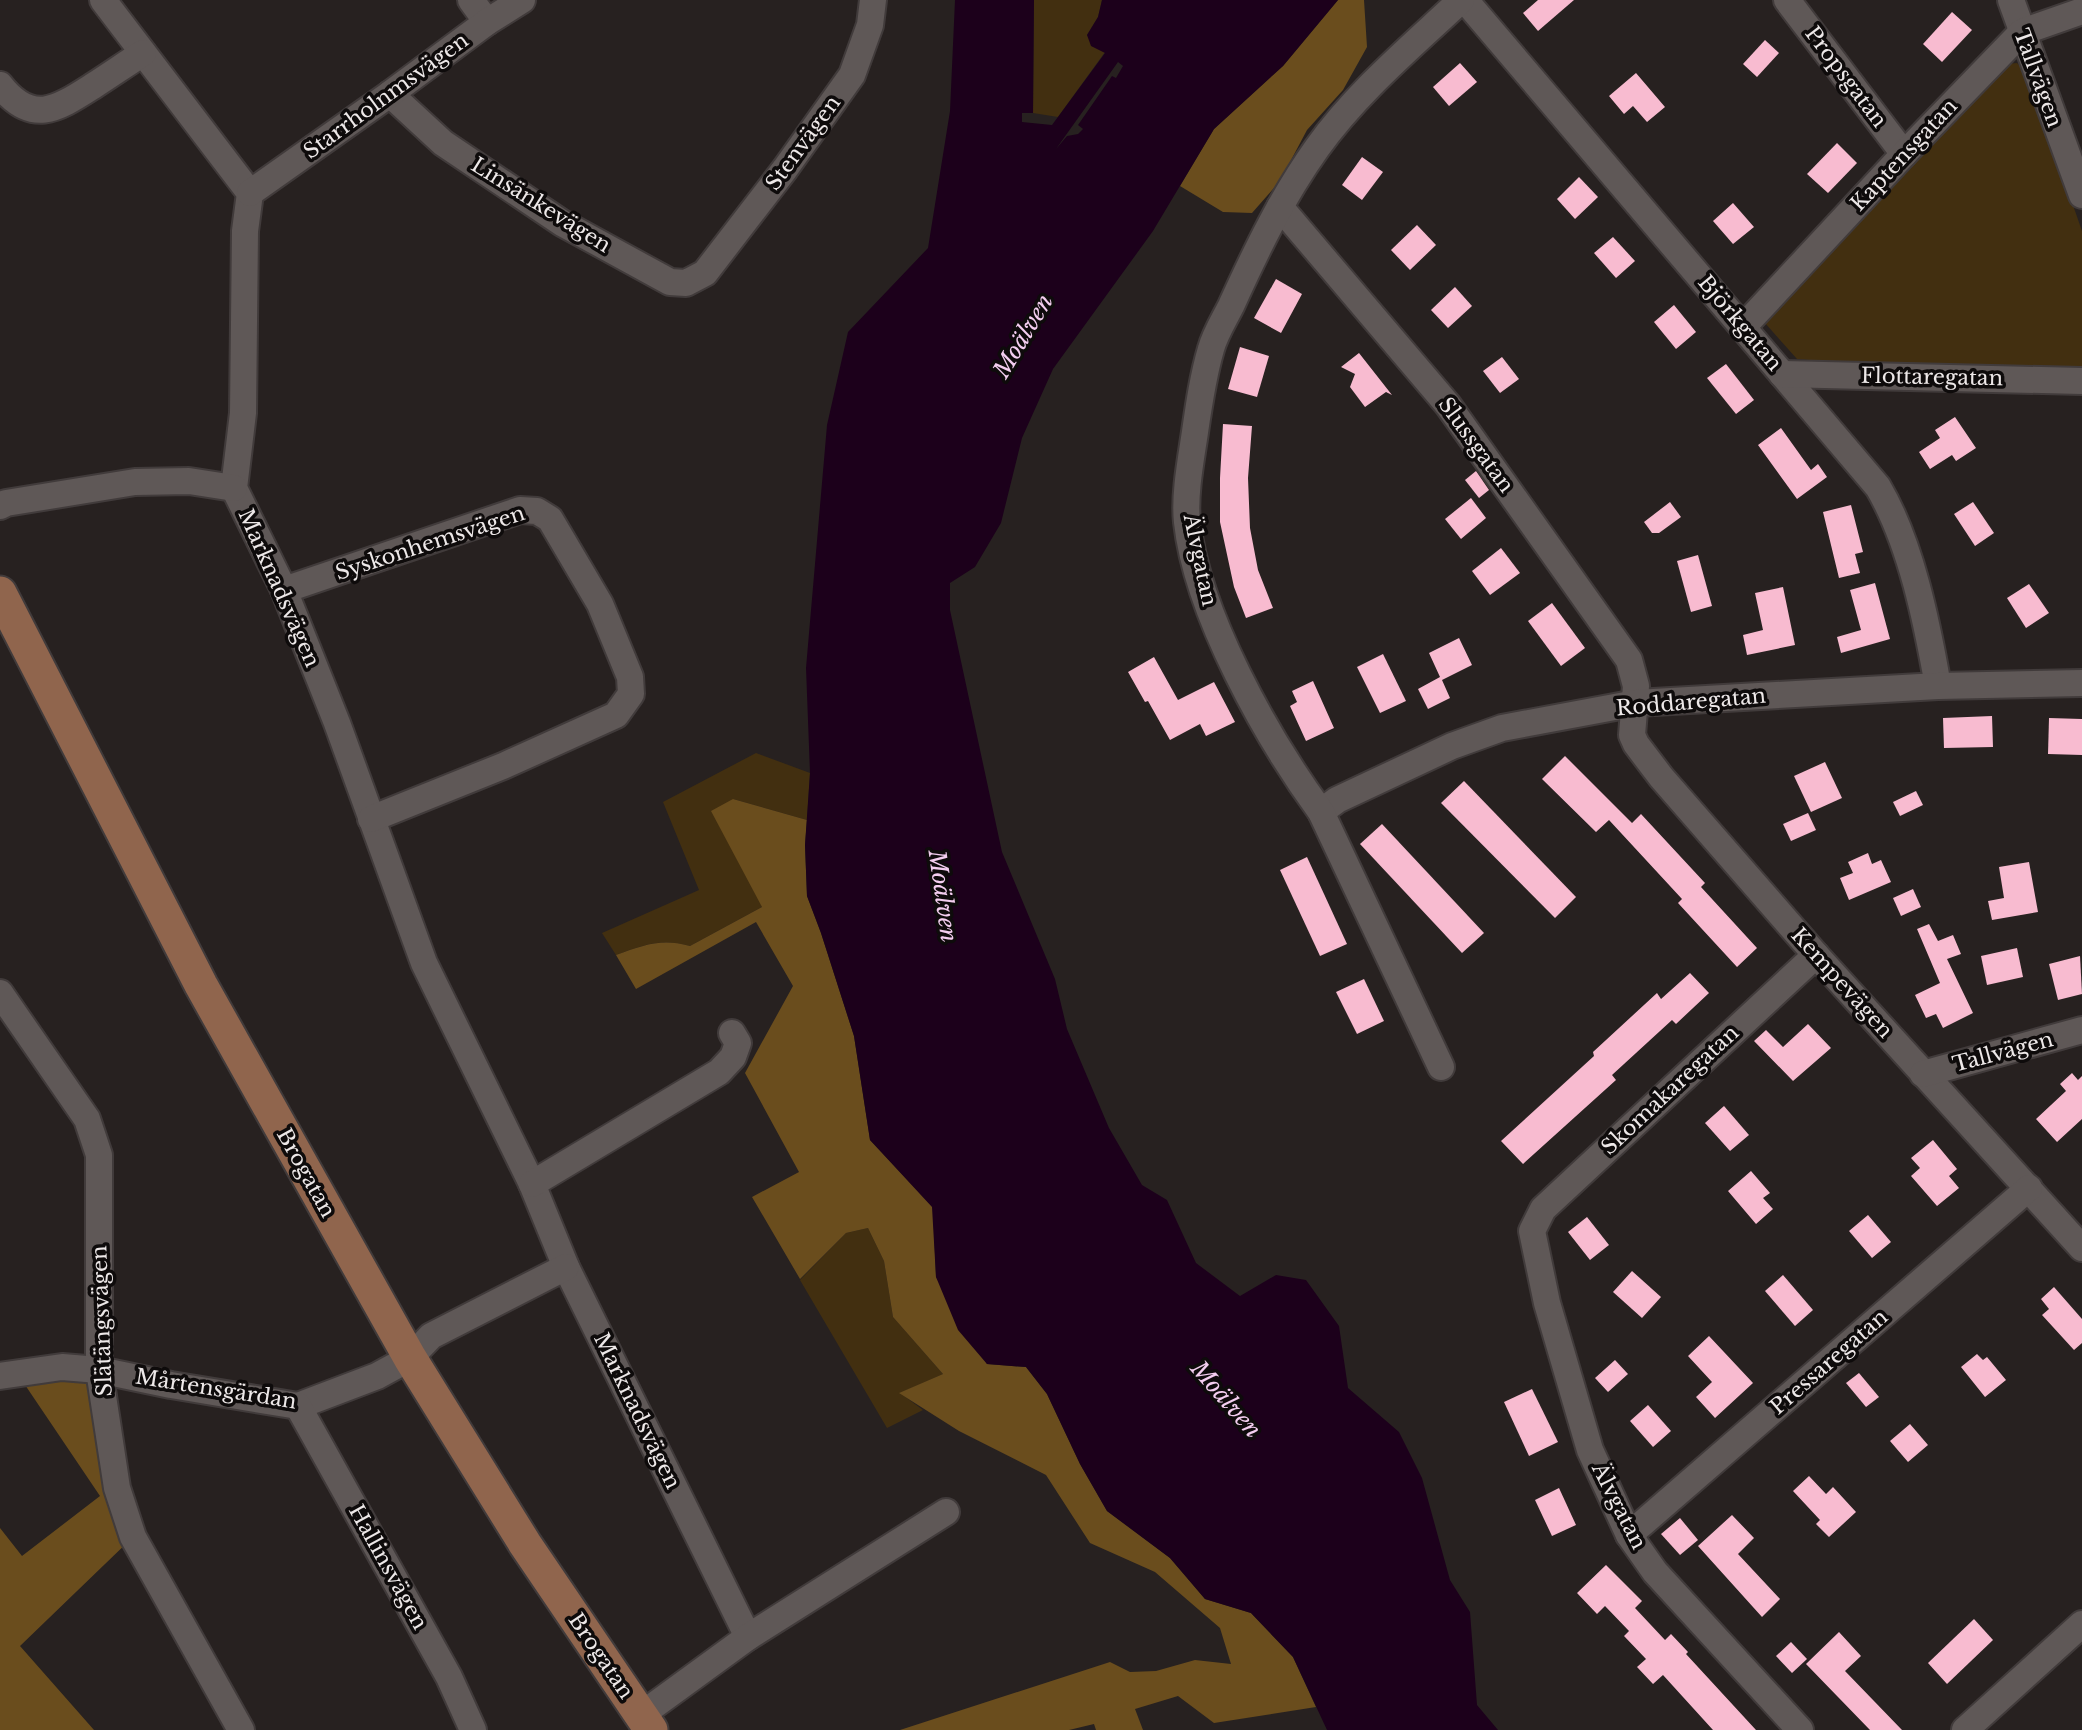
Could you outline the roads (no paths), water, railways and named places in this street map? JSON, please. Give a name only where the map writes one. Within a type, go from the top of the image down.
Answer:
[{"type":"main road","name":"Brogatan","points":[[0,593],[201,985],[410,1358],[525,1544],[646,1722]]},
{"type":"street","points":[[103,0],[250,193]]},
{"type":"street","points":[[471,0],[487,22]]},
{"type":"street","name":"Starrholnmsvägen","points":[[250,193],[487,22],[522,0]]},
{"type":"street","name":"Stenvägen","points":[[705,273],[785,169],[852,75],[870,25],[873,0]]},
{"type":"street","name":"Älvgatan","points":[[1441,1067],[1321,813],[1299,783],[1251,698],[1215,626],[1199,578],[1187,521],[1192,451],[1211,347],[1255,251],[1317,147],[1370,86],[1463,0]]},
{"type":"street","name":"Björkgatan","points":[[1463,0],[1744,326],[1878,487],[1893,513],[1930,643],[1938,686]]},
{"type":"street","name":"Propsgatan","points":[[1787,0],[1904,154]]},
{"type":"street","name":"Tallvägen","points":[[2011,0],[2082,195]]},
{"type":"street","name":"Kaptensgatan","points":[[1744,326],[2022,32],[2082,11]]},
{"type":"street","points":[[0,85],[9,97],[28,108],[43,110],[60,107],[143,53]]},
{"type":"street","name":"Linsänkevägen","points":[[390,94],[443,143],[562,223],[670,282],[686,283],[705,273]]},
{"type":"street","name":"Marknadsvägen","points":[[250,193],[245,232],[243,413],[234,488],[284,590],[337,723],[424,964],[532,1184],[566,1267],[748,1637]]},
{"type":"street","name":"Slussgatan","points":[[1280,207],[1448,405],[1629,660],[1636,686],[1636,704]]},
{"type":"street","name":"Flottaregatan","points":[[1782,374],[2082,381]]},
{"type":"street","points":[[0,506],[135,482],[189,481],[234,488]]},
{"type":"street","name":"Syskonhemsvägen","points":[[284,590],[520,510],[537,511],[550,519],[600,604],[630,677],[631,694],[616,715],[503,766],[371,819]]},
{"type":"street","name":"Roddaregatan","points":[[1321,813],[1337,800],[1452,746],[1502,728],[1636,704],[1938,686],[2082,683]]},
{"type":"street","name":"Kempevägen","points":[[1636,704],[1632,727],[1636,744],[1661,777],[1816,955],[2082,1248]]},
{"type":"street","name":"Skomakaregatan","points":[[1532,1231],[1543,1209],[1816,955]]},
{"type":"street","name":"Slätängsvägen","points":[[0,993],[87,1119],[99,1155],[99,1370],[117,1488],[133,1537],[241,1730]]},
{"type":"street","name":"Tallvägen","points":[[1923,1074],[2082,1030]]},
{"type":"street","points":[[532,1184],[719,1072],[733,1057],[737,1043],[732,1033]]},
{"type":"street","name":"Pressaregatan","points":[[1629,1535],[2029,1188]]},
{"type":"street","name":"Älvgatan","points":[[1532,1231],[1548,1306],[1590,1450],[1629,1535],[1664,1582],[1800,1730]]},
{"type":"street","name":"Mårtensgärdan","points":[[0,1376],[62,1367],[99,1370],[298,1406],[377,1376],[410,1358],[431,1336],[566,1267]]},
{"type":"street","name":"Hallinsvägen","points":[[298,1406],[449,1677],[473,1730]]},
{"type":"street","points":[[646,1722],[748,1637],[946,1512]]},
{"type":"street","points":[[1965,1730],[2082,1624]]},
{"type":"water","name":"Moälven","points":[[955,0],[1034,0],[1033,113],[1022,113],[1022,122],[1052,125],[1105,53],[1091,46],[1087,35],[1098,17],[1102,0],[1338,0],[1283,66],[1214,129],[1153,231],[1053,369],[1022,438],[1001,523],[975,567],[950,583],[950,610],[1002,852],[1055,979],[1067,1029],[1109,1128],[1142,1185],[1167,1200],[1196,1263],[1240,1296],[1276,1275],[1306,1280],[1339,1326],[1348,1388],[1399,1432],[1422,1478],[1450,1580],[1470,1612],[1477,1705],[1498,1730],[1327,1730],[1293,1657],[1251,1613],[1205,1599],[1170,1558],[1107,1511],[1080,1464],[1047,1394],[1026,1367],[987,1364],[958,1330],[936,1277],[932,1207],[870,1140],[854,1036],[807,896],[805,845],[810,773],[806,668],[827,425],[848,332],[928,248],[950,111]],"holes":[[[1118,62],[1123,66],[1116,78],[1112,76],[1078,125],[1083,129],[1078,134],[1067,136],[1056,149]]]}]
